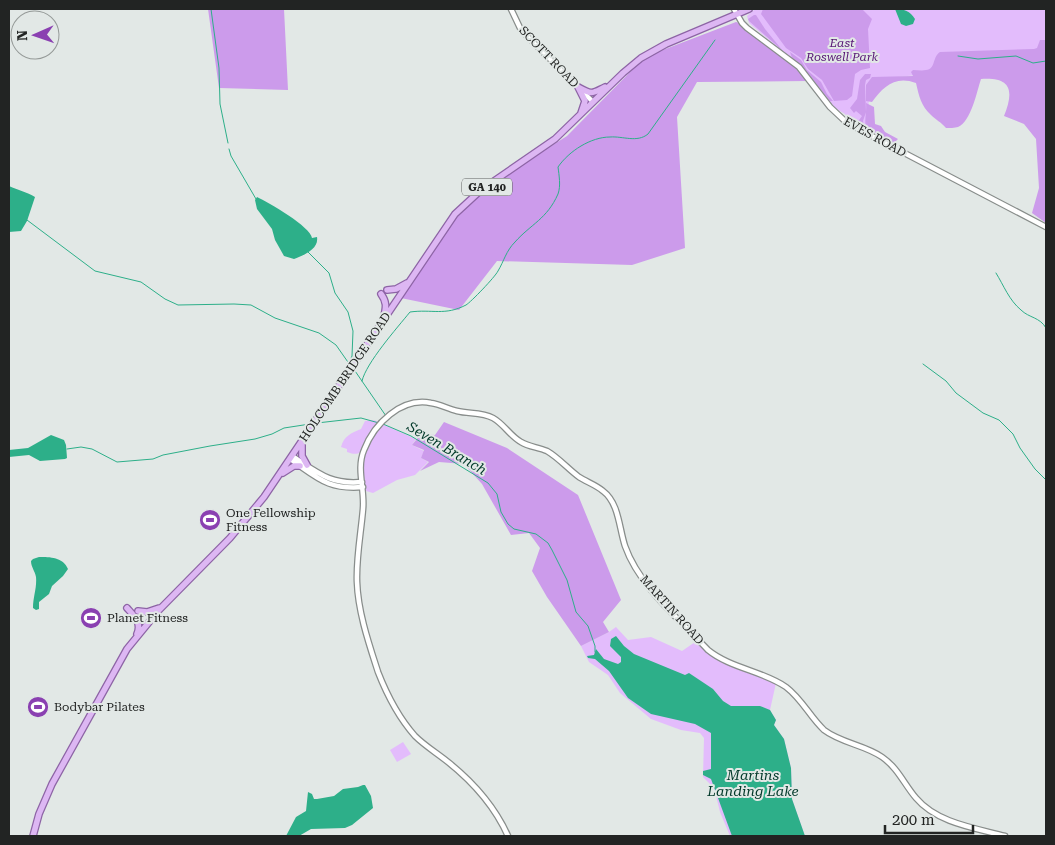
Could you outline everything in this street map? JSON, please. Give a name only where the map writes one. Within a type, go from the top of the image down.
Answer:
[{"type":"main road","name":"HOLCOMB BRIDGE ROAD","points":[[33,836],[39,814],[52,784],[113,672],[135,637],[227,542],[254,510],[302,442],[447,224],[463,205],[481,190],[544,148],[566,130],[631,65],[652,51],[735,12],[749,9]]},
{"type":"main road","points":[[578,87],[592,94],[610,85]]},
{"type":"main road","points":[[578,87],[585,101],[580,116]]},
{"type":"main road","points":[[388,290],[396,289],[409,282]]},
{"type":"main road","points":[[381,294],[386,307],[382,323]]},
{"type":"main road","points":[[279,476],[292,467],[304,466],[302,442]]},
{"type":"main road","points":[[138,611],[151,611],[163,606]]},
{"type":"main road","points":[[127,608],[137,619],[139,630],[135,637]]},
{"type":"street","name":"SCOTT ROAD","points":[[511,9],[521,30],[593,102]]},
{"type":"street","name":"EVES ROAD","points":[[735,12],[748,28],[799,67],[830,107],[847,123],[1046,227]]},
{"type":"street","name":"MARTIN ROAD","points":[[508,836],[492,807],[470,782],[447,761],[425,745],[402,719],[384,686],[365,625],[358,593],[357,564],[364,505],[360,468],[364,450],[384,419],[400,407],[425,402],[459,412],[490,417],[502,425],[517,440],[550,453],[578,476],[607,494],[614,505],[629,557],[641,576],[708,650],[788,688],[828,733],[873,751],[888,762],[901,776],[916,798],[929,810],[946,819],[1005,836]]},
{"type":"street","points":[[291,458],[332,480],[363,484]]},
{"type":"green space","points":[[208,9],[284,9],[288,90],[219,88]]},
{"type":"green space","name":"East Roswell Park","points":[[755,9],[1046,9],[1046,61],[871,80],[866,130],[835,108],[802,68],[749,23],[747,16]]},
{"type":"green space","points":[[763,9],[862,9],[872,19],[868,29],[870,68],[855,74],[852,96],[847,100],[834,101],[822,80],[808,69],[801,58],[786,48],[761,14]]},
{"type":"green space","points":[[756,15],[783,51],[749,21],[748,19]]},
{"type":"green space","points":[[736,22],[793,65],[807,81],[697,82],[677,117],[685,248],[632,265],[497,261],[459,310],[396,297],[466,200],[510,174],[510,172],[567,136],[638,64],[655,53]]},
{"type":"green space","points":[[1040,40],[1046,40],[1046,223],[1032,213],[1039,188],[1036,139],[1024,124],[1004,116],[1009,99],[1008,87],[1005,83],[999,80],[981,79],[967,119],[963,124],[955,128],[946,128],[928,112],[921,100],[916,83],[902,80],[890,84],[872,102],[866,101],[866,85],[872,77],[913,76],[911,72],[913,70],[929,69],[940,52],[1034,49],[1037,48]]},
{"type":"green space","points":[[790,52],[801,60],[807,70],[821,82],[833,101],[830,101],[806,71],[792,58]]},
{"type":"green space","points":[[865,74],[871,74],[870,78],[866,80],[865,85],[866,112],[863,121],[864,128],[857,123],[862,116],[856,111],[854,113],[850,108],[857,99],[860,80]]},
{"type":"green space","points":[[866,103],[874,107],[875,124],[881,126],[885,132],[898,139],[894,143],[866,128]]},
{"type":"green space","points":[[374,420],[381,423],[362,451],[353,454],[341,447],[346,438],[361,429],[365,421]]},
{"type":"green space","points":[[444,422],[507,448],[578,495],[621,600],[603,622],[609,632],[581,646],[547,597],[532,571],[540,548],[529,533],[511,535],[482,484],[464,464],[439,462],[420,471],[429,462],[421,458],[424,450],[412,445],[421,434],[435,435]]},
{"type":"green space","points":[[382,424],[416,439],[412,445],[424,451],[421,458],[428,462],[415,475],[397,480],[373,493],[366,491],[363,462],[367,449]]},
{"type":"green space","name":"Martins Landing Lake","points":[[616,627],[628,640],[651,637],[682,651],[698,640],[705,649],[745,670],[776,683],[770,710],[776,720],[774,725],[784,739],[791,768],[792,799],[805,836],[730,836],[720,812],[714,788],[703,777],[704,738],[700,733],[681,730],[651,719],[620,693],[608,675],[589,662],[581,646]]},
{"type":"green space","points":[[403,742],[411,754],[397,762],[390,750]]},
{"type":"water","points":[[895,9],[909,12],[915,19],[913,24],[906,26],[901,24]]},
{"type":"water","points":[[9,186],[35,197],[27,221],[21,231],[9,232]]},
{"type":"water","points":[[257,197],[297,222],[310,233],[312,238],[317,237],[316,245],[294,259],[284,256],[275,240],[272,229],[257,209],[255,200]]},
{"type":"water","points":[[51,435],[64,440],[67,458],[40,461],[29,455],[9,457],[9,450],[28,448]]},
{"type":"water","points":[[39,557],[60,560],[68,569],[52,586],[49,594],[39,602],[39,609],[36,610],[33,608],[36,577],[31,561]]},
{"type":"water","name":"Martins Landing Lake","points":[[616,636],[634,654],[685,675],[689,673],[713,689],[723,701],[731,706],[760,706],[770,710],[776,720],[774,725],[784,739],[791,768],[792,799],[805,836],[732,836],[711,779],[703,775],[703,771],[711,769],[711,733],[695,724],[651,714],[628,698],[609,671],[595,659],[588,658],[587,656],[594,655],[596,649],[604,659],[618,664],[621,662],[621,657],[610,646],[611,639]]},
{"type":"water","points":[[365,785],[371,796],[373,808],[352,825],[345,828],[311,829],[299,836],[286,836],[296,817],[306,811],[308,792],[312,794],[314,799],[317,799],[334,796],[343,789]]},
{"type":"waterway","points":[[211,9],[219,68],[220,104],[228,143]]},
{"type":"waterway","points":[[362,381],[369,365],[410,312],[445,311],[458,308],[469,303],[488,284],[498,271],[512,245],[554,203],[558,194],[560,180],[558,167],[574,150],[595,139],[610,137],[635,139],[648,134],[715,40]]},
{"type":"waterway","points":[[958,56],[978,59],[1016,56],[1033,63],[1046,61]]},
{"type":"waterway","points":[[229,149],[231,156],[256,199]]},
{"type":"waterway","name":"Seven Branch","points":[[27,220],[95,271],[141,282],[165,299],[178,305],[251,305],[275,318],[319,333],[336,345],[350,365]]},
{"type":"waterway","points":[[308,252],[329,273],[335,293],[348,312],[353,331],[352,356],[349,363]]},
{"type":"waterway","points":[[996,273],[1017,306],[1024,313],[1044,324],[1046,328]]},
{"type":"waterway","points":[[923,364],[946,381],[956,393],[983,413],[999,420],[1013,434],[1020,448],[1035,469],[1046,480]]},
{"type":"waterway","name":"Seven Branch","points":[[353,368],[386,416]]},
{"type":"waterway","points":[[317,423],[361,418],[379,423]]},
{"type":"waterway","points":[[67,449],[81,447],[92,449],[117,462],[153,459],[163,455],[255,439],[284,428],[310,424]]},
{"type":"waterway","name":"Seven Branch","points":[[383,424],[411,436],[488,483],[497,494],[501,512],[508,524],[514,529],[536,534],[548,543],[567,580],[576,612],[588,626],[595,646],[595,652]]},
{"type":"place","name":"One Fellowship Fitness","points":[[210,520]]},
{"type":"place","name":"Planet Fitness","points":[[91,618]]},
{"type":"place","name":"Bodybar Pilates","points":[[38,707]]}]
